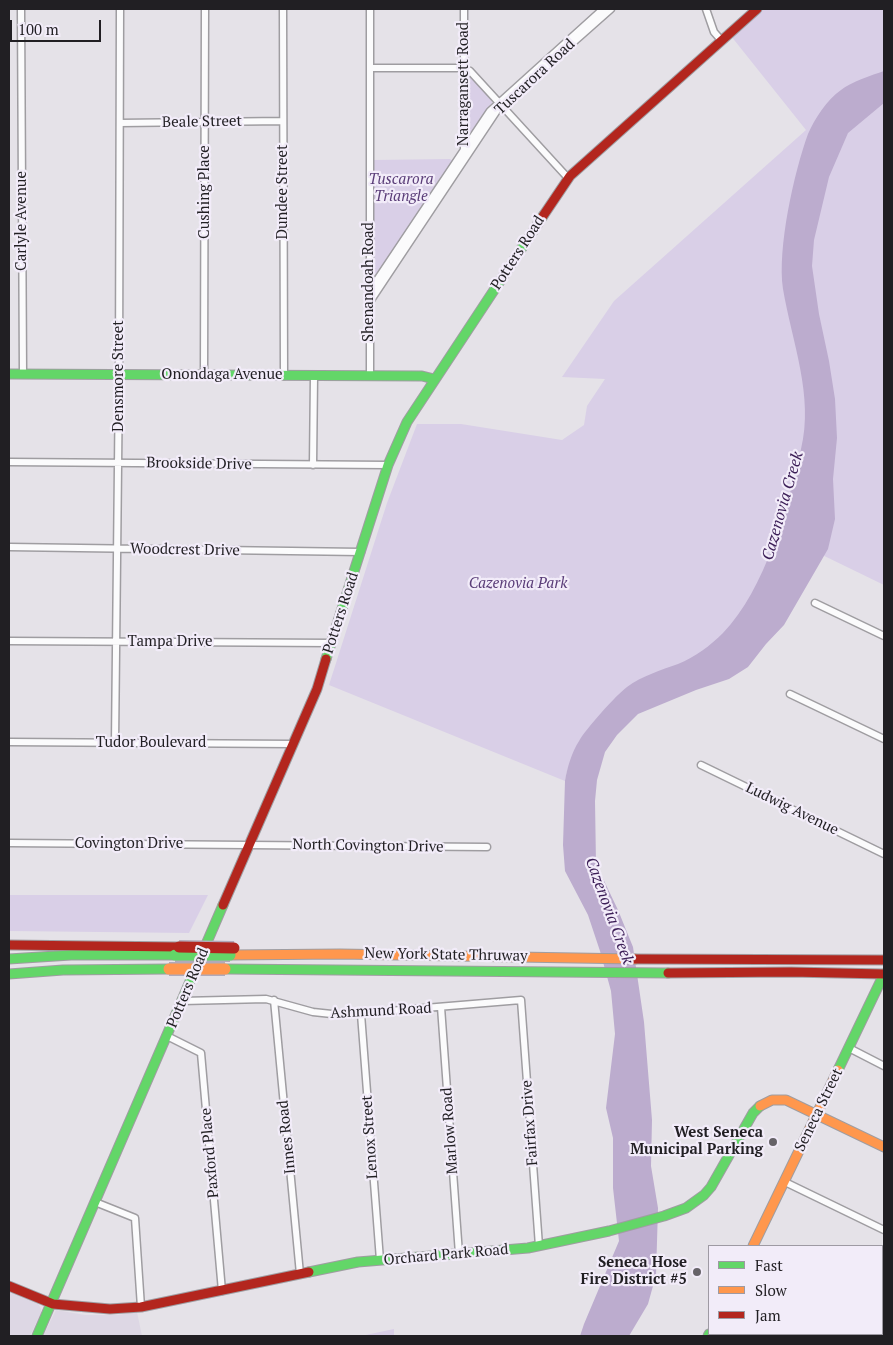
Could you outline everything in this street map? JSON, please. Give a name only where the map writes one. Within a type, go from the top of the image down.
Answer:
[{"type":"main road","name":"Potters Road","points":[[53,1304],[94,1202],[317,689],[388,465],[407,422],[568,178],[757,9]]},
{"type":"main road","name":"Onondaga Avenue","points":[[9,374],[422,376],[434,379]]},
{"type":"main road","points":[[9,945],[177,951]]},
{"type":"main road","name":"New York State Thruway","points":[[177,951],[315,949],[340,954],[645,959],[884,960]]},
{"type":"main road","points":[[9,959],[177,951]]},
{"type":"main road","name":"New York State Thruway","points":[[9,974],[63,970],[224,969],[577,973],[865,973],[883,979]]},
{"type":"main road","name":"Seneca Street","points":[[754,1245],[883,979]]},
{"type":"main road","name":"Orchard Park Road","points":[[9,1286],[53,1304],[110,1309],[141,1307],[358,1262],[539,1246],[609,1231],[664,1216],[690,1205],[711,1187],[753,1113],[761,1104],[773,1100],[786,1100],[884,1147]]},
{"type":"main road","points":[[38,1336],[53,1304]]},
{"type":"street","name":"Carlyle Avenue","points":[[21,9],[22,374]]},
{"type":"street","name":"Densmore Street","points":[[115,743],[120,9]]},
{"type":"street","name":"Cushing Place","points":[[204,375],[205,9]]},
{"type":"street","name":"Dundee Street","points":[[283,9],[284,376]]},
{"type":"street","name":"Shenandoah Road","points":[[370,9],[370,376]]},
{"type":"street","name":"Narragansett Road","points":[[464,9],[464,160]]},
{"type":"street","name":"Tuscarora Road","points":[[369,292],[490,111],[604,10],[611,9]]},
{"type":"street","points":[[706,9],[714,32],[721,40]]},
{"type":"street","points":[[370,68],[464,68],[470,71],[568,178]]},
{"type":"street","name":"Tuscarora Road","points":[[369,303],[500,104]]},
{"type":"street","name":"Beale Street","points":[[120,123],[283,121]]},
{"type":"street","points":[[313,465],[314,376]]},
{"type":"street","name":"Brookside Drive","points":[[9,462],[388,465]]},
{"type":"street","name":"Woodcrest Drive","points":[[9,547],[361,552]]},
{"type":"street","points":[[816,603],[884,636]]},
{"type":"street","name":"Tampa Drive","points":[[9,641],[332,644]]},
{"type":"street","points":[[790,694],[884,739]]},
{"type":"street","name":"Tudor Boulevard","points":[[9,742],[293,744]]},
{"type":"street","name":"Ludwig Avenue","points":[[700,765],[884,854]]},
{"type":"street","name":"Covington Drive","points":[[9,843],[250,844]]},
{"type":"street","name":"North Covington Drive","points":[[250,844],[486,847]]},
{"type":"street","name":"Ashmund Road","points":[[182,1001],[260,998],[328,1015],[361,1014],[521,1000]]},
{"type":"street","name":"Innes Road","points":[[274,1000],[300,1274]]},
{"type":"street","name":"Fairfax Drive","points":[[521,1000],[539,1246]]},
{"type":"street","name":"Marlow Road","points":[[441,1007],[459,1254]]},
{"type":"street","name":"Lenox Street","points":[[361,1014],[380,1260]]},
{"type":"street","name":"Paxford Place","points":[[167,1036],[201,1053],[222,1290]]},
{"type":"street","points":[[849,1048],[884,1066]]},
{"type":"street","points":[[785,1182],[884,1230]]},
{"type":"street","points":[[94,1202],[134,1218],[141,1307]]},
{"type":"shaded area","points":[[9,1290],[34,1300],[41,1309],[41,1313],[30,1336],[9,1336]]},
{"type":"shaded area","points":[[56,1310],[85,1315],[117,1315],[137,1312],[142,1336],[43,1336]]},
{"type":"green space","name":"Cazenovia Park","points":[[761,9],[884,9],[884,585],[812,550],[709,654],[601,715],[579,741],[565,781],[329,685],[387,503],[417,424],[461,424],[562,440],[584,425],[587,406],[605,379],[562,377],[614,301],[806,130],[731,36]]},
{"type":"green space","points":[[470,76],[493,102],[471,133],[468,131],[467,78]]},
{"type":"green space","name":"Tuscarora Triangle","points":[[450,159],[453,161],[378,273],[373,273],[374,160]]},
{"type":"green space","points":[[9,895],[208,895],[189,933],[9,931]]},
{"type":"green space","points":[[394,1329],[394,1336],[361,1336]]},
{"type":"water","name":"Cazenovia Creek","points":[[884,71],[884,103],[848,133],[829,177],[814,240],[812,266],[835,399],[837,438],[833,479],[835,519],[828,549],[784,625],[748,667],[729,679],[696,690],[638,714],[617,735],[605,752],[597,780],[595,801],[596,864],[633,947],[644,1022],[652,1120],[651,1166],[658,1208],[656,1275],[648,1304],[629,1336],[580,1336],[619,1241],[613,1188],[613,1138],[606,1108],[615,1034],[611,991],[600,951],[588,915],[565,871],[563,845],[567,771],[574,750],[582,736],[616,697],[627,687],[639,680],[696,655],[713,642],[738,615],[763,571],[782,521],[801,449],[804,429],[803,389],[783,289],[782,272],[782,253],[792,189],[808,134],[826,104],[845,87]]},
{"type":"traffic: fast","points":[[326,659],[388,465],[407,422],[543,216]]},
{"type":"traffic: fast","points":[[9,374],[422,376],[434,379]]},
{"type":"traffic: fast","points":[[37,1336],[223,905]]},
{"type":"traffic: fast","points":[[9,959],[71,955],[175,955]]},
{"type":"traffic: fast","points":[[175,955],[230,955]]},
{"type":"traffic: fast","points":[[9,974],[63,970],[169,969]]},
{"type":"traffic: fast","points":[[225,969],[668,973]]},
{"type":"traffic: fast","points":[[838,1070],[884,974]]},
{"type":"traffic: fast","points":[[309,1272],[358,1262],[528,1248],[609,1231],[686,1208],[704,1195],[711,1187],[753,1113],[760,1106]]},
{"type":"traffic: slow","points":[[230,955],[340,954],[635,959]]},
{"type":"traffic: slow","points":[[169,969],[225,969]]},
{"type":"traffic: slow","points":[[753,1245],[838,1070]]},
{"type":"traffic: slow","points":[[760,1106],[772,1100],[786,1100],[884,1147]]},
{"type":"traffic: jam","points":[[543,216],[570,176],[757,9]]},
{"type":"traffic: jam","points":[[223,905],[317,689],[326,659]]},
{"type":"traffic: jam","points":[[9,945],[179,947]]},
{"type":"traffic: jam","points":[[179,947],[234,948]]},
{"type":"traffic: jam","points":[[635,959],[884,960]]},
{"type":"traffic: jam","points":[[668,973],[791,972],[884,974]]},
{"type":"traffic: jam","points":[[9,1286],[53,1304],[110,1309],[141,1307],[309,1272]]},
{"type":"place","name":"West Seneca Municipal Parking","points":[[773,1142]]},
{"type":"place","name":"Seneca Hose Fire District #5","points":[[697,1272]]}]
